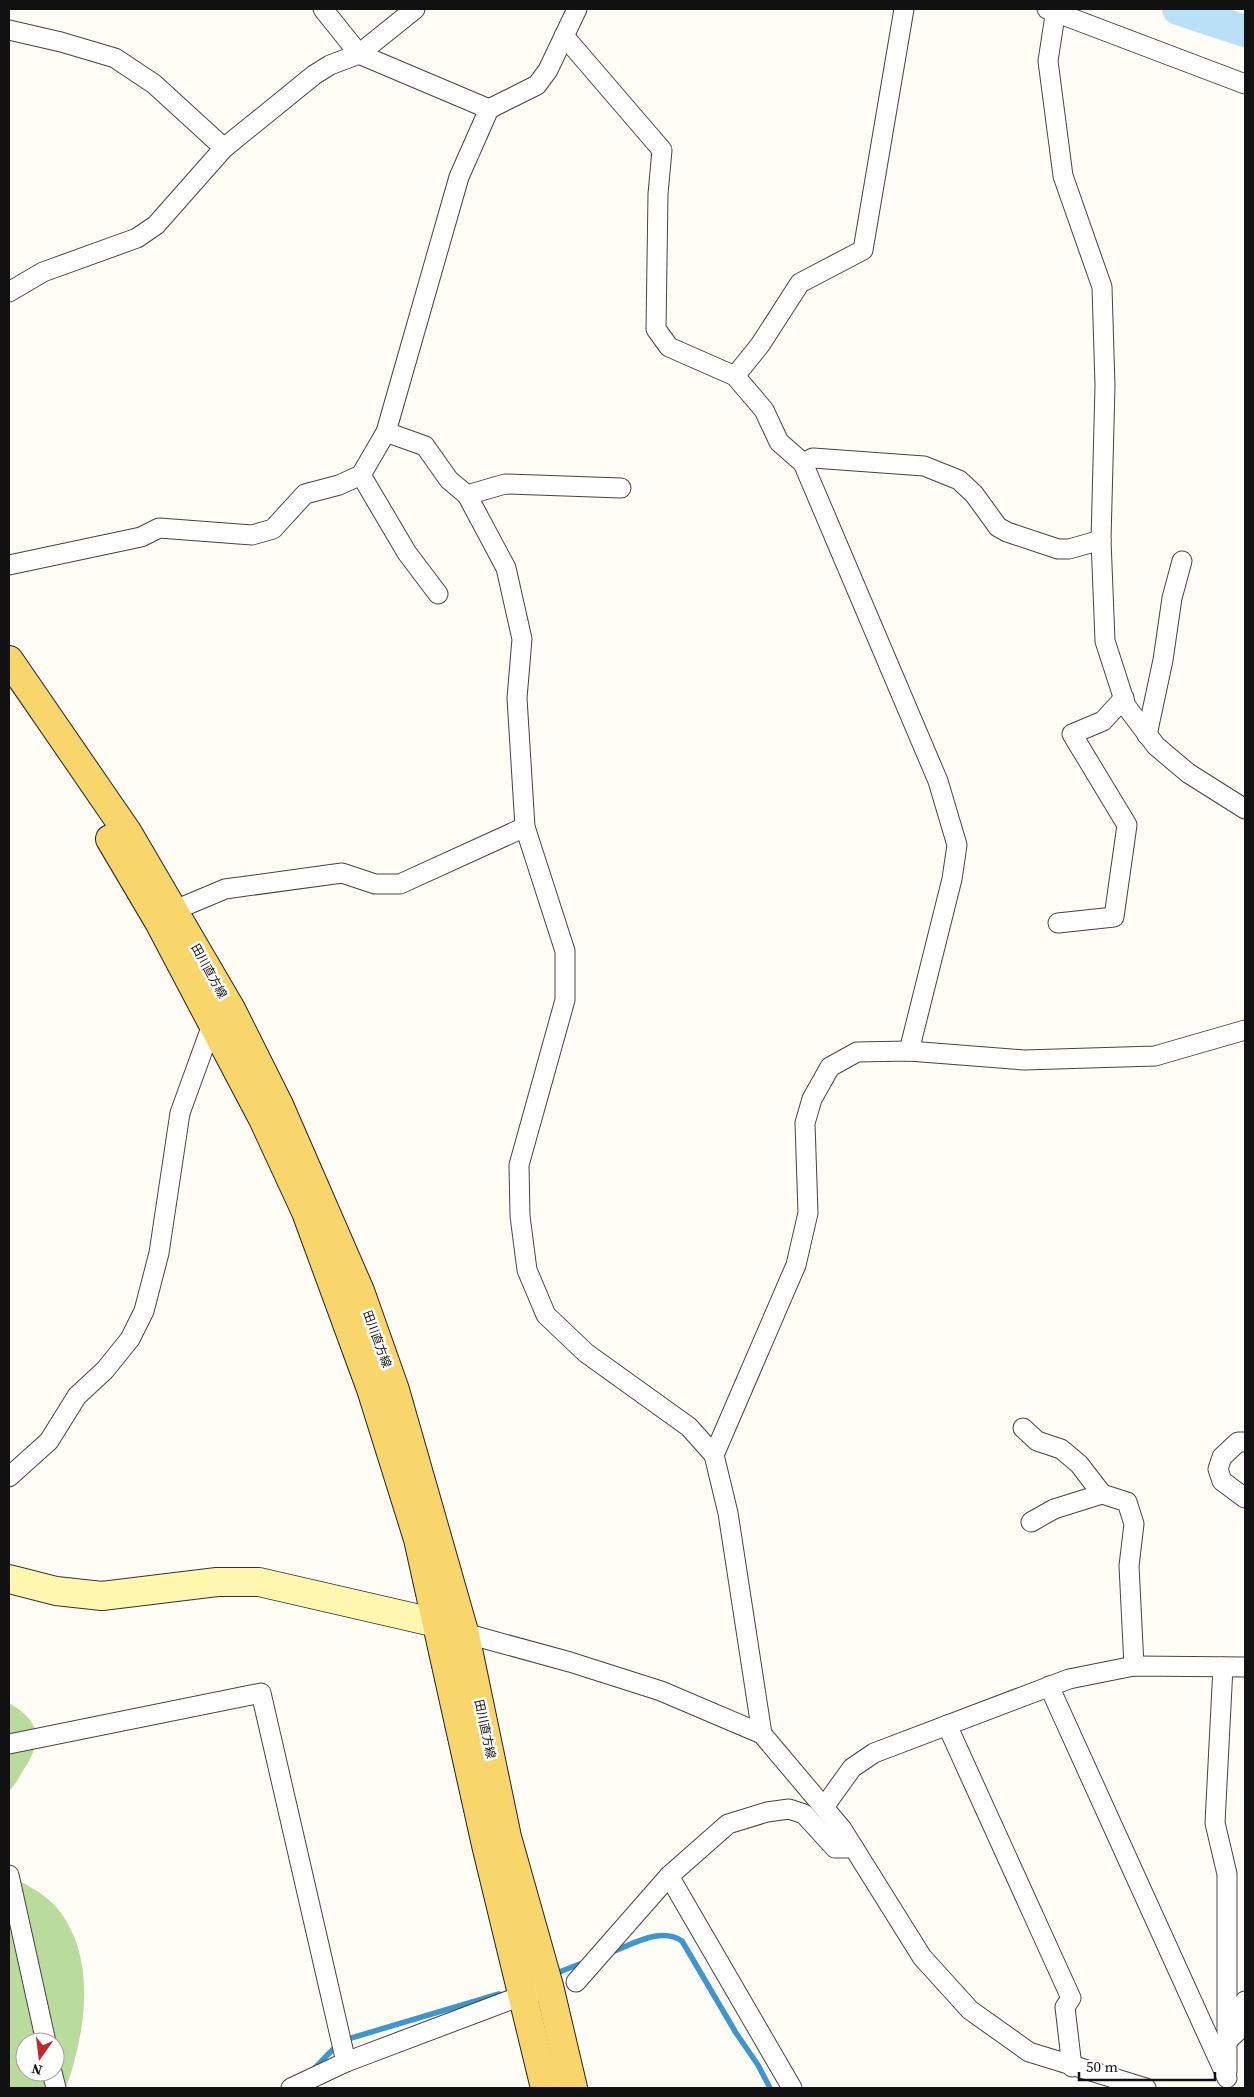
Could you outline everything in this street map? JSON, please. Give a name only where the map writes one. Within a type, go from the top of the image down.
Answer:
[{"type":"main road","name":"田川直方線","points":[[9,660],[128,833],[167,916],[213,1022],[263,1119],[306,1212],[374,1399],[418,1539],[486,1845],[545,2088]]},
{"type":"main road","name":"田川直方線","points":[[9,692],[231,1009],[279,1105],[360,1291],[396,1390],[466,1635],[507,1836],[549,1986],[573,2088]]},
{"type":"street","points":[[323,9],[359,54],[489,109]]},
{"type":"street","points":[[9,292],[43,272],[137,238],[156,225],[224,148],[314,75],[330,64],[359,54],[415,9]]},
{"type":"street","points":[[9,565],[141,537],[159,528],[252,535],[273,529],[305,494],[339,485],[361,475],[386,432],[459,177],[489,109],[537,85],[548,70],[577,9]]},
{"type":"street","points":[[736,376],[760,345],[800,283],[863,250],[904,9]]},
{"type":"street","points":[[1245,84],[1053,10],[1048,60],[1063,176],[1102,288],[1104,386],[1101,540],[1105,641],[1126,706],[1156,746],[1188,773],[1245,809]]},
{"type":"street","points":[[9,30],[61,42],[115,58],[154,84],[224,148]]},
{"type":"street","points":[[564,36],[662,150],[658,194],[656,329],[669,348],[736,376],[764,410],[779,442],[803,463],[938,780],[957,845],[952,879],[909,1051]]},
{"type":"street","points":[[386,432],[424,446],[449,480],[467,495],[506,568],[522,639],[518,698],[525,828],[565,951],[565,1000],[518,1165],[520,1216],[527,1270],[546,1315],[586,1353],[689,1427],[714,1455],[728,1513],[762,1734]]},
{"type":"street","points":[[803,463],[813,458],[924,466],[959,480],[974,494],[998,527],[1007,532],[1058,549],[1069,549],[1101,540]]},
{"type":"street","points":[[361,475],[407,552],[438,594]]},
{"type":"street","points":[[467,495],[505,484],[620,488]]},
{"type":"street","points":[[1147,735],[1164,660],[1172,598],[1182,561]]},
{"type":"street","points":[[1058,923],[1114,917],[1127,826],[1072,734],[1103,721],[1124,698]]},
{"type":"street","points":[[167,916],[225,889],[342,873],[375,884],[400,884],[525,828]]},
{"type":"street","points":[[9,1477],[49,1441],[77,1396],[105,1370],[130,1339],[144,1311],[159,1253],[180,1113],[213,1022]]},
{"type":"street","points":[[714,1455],[796,1265],[808,1214],[805,1123],[812,1099],[830,1067],[857,1052],[909,1051],[1024,1060],[1155,1056],[1245,1030]]},
{"type":"street","points":[[1023,1428],[1037,1441],[1061,1449],[1079,1464],[1102,1494]]},
{"type":"street","points":[[1245,1442],[1238,1442],[1222,1457],[1218,1469],[1222,1481],[1245,1498]]},
{"type":"street","points":[[1031,1522],[1054,1509],[1102,1494],[1128,1502],[1134,1524],[1129,1566],[1134,1666]]},
{"type":"street","points":[[9,1579],[56,1591],[102,1596],[217,1582],[260,1582],[437,1623],[466,1635],[570,1662],[661,1691],[762,1734],[824,1807],[854,1848],[922,1957],[970,2010],[1029,2052],[1072,2067],[1146,2088]]},
{"type":"street","points":[[824,1807],[852,1768],[874,1753],[1069,1679],[1134,1666],[1245,1667]]},
{"type":"street","points":[[1223,1667],[1215,1824],[1227,1874],[1228,2083]]},
{"type":"street","points":[[1049,1686],[1228,2083]]},
{"type":"street","points":[[9,1744],[261,1692],[346,2062]]},
{"type":"street","points":[[946,1725],[1071,1998],[1065,2007],[1072,2067]]},
{"type":"street","points":[[576,1982],[669,1876],[728,1824],[767,1812],[789,1809],[804,1814],[835,1848],[854,1848]]},
{"type":"street","points":[[9,1875],[44,2032]]},
{"type":"street","points":[[669,1876],[792,2088]]},
{"type":"street","points":[[291,2088],[346,2062],[549,1986]]},
{"type":"street","points":[[1227,2041],[1242,2027],[1245,2001]]},
{"type":"green space","points":[[9,1703],[33,1724],[36,1740],[30,1758],[9,1791]]},
{"type":"green space","points":[[9,1875],[44,1896],[56,1907],[72,1933],[80,1954],[84,1999],[82,2022],[73,2067],[66,2088],[9,2088]]},
{"type":"waterway","points":[[1178,9],[1245,31]]},
{"type":"waterway","points":[[610,1953],[646,1938],[656,1936],[665,1935],[682,1941],[736,2033],[758,2065],[770,2088]]},
{"type":"waterway","points":[[554,1974],[585,1962]]},
{"type":"waterway","points":[[312,2071],[341,2041],[499,1994]]}]
